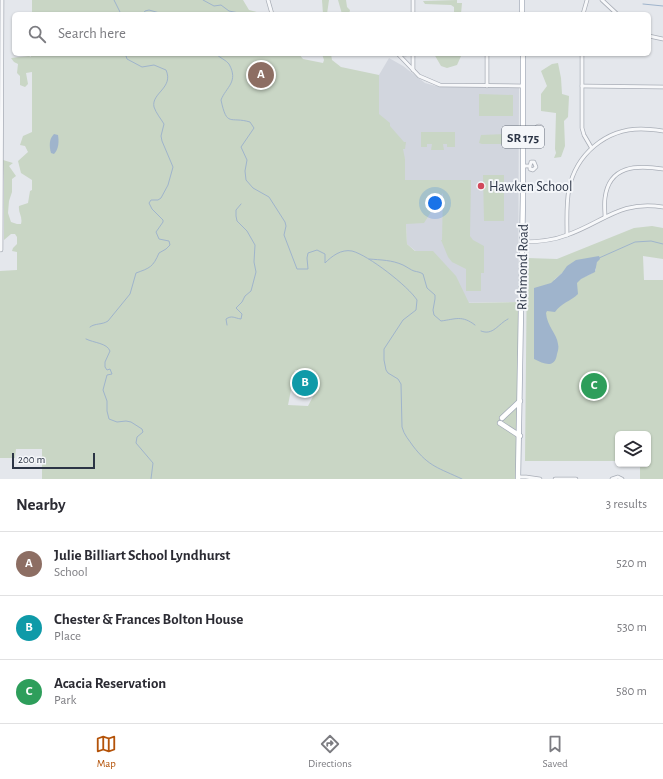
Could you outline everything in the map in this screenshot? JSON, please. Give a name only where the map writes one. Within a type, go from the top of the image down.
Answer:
[{"type":"main road","points":[[522,0],[522,12]]},
{"type":"main road","name":"Richmond Road","points":[[520,478],[523,166],[522,56]]},
{"type":"main road","points":[[520,401],[501,420],[520,436]]},
{"type":"street","points":[[1,250],[2,0]]},
{"type":"street","points":[[268,0],[271,12]]},
{"type":"street","points":[[584,12],[587,0]]},
{"type":"street","points":[[602,0],[614,12]]},
{"type":"street","points":[[412,1],[413,12]]},
{"type":"street","points":[[651,36],[663,39]]},
{"type":"street","points":[[400,56],[413,71],[425,80],[440,85],[523,86]]},
{"type":"street","points":[[413,71],[414,56]]},
{"type":"street","points":[[487,56],[487,86]]},
{"type":"street","points":[[582,56],[582,128],[591,147]]},
{"type":"street","points":[[582,86],[663,87]]},
{"type":"street","points":[[567,235],[567,200],[571,178],[577,166],[591,147],[616,133],[641,129],[663,131]]},
{"type":"street","points":[[523,166],[530,166]]},
{"type":"street","points":[[605,217],[604,199],[606,190],[612,180],[619,173],[633,167],[646,166],[663,169]]},
{"type":"street","points":[[522,242],[540,242],[567,235],[621,209],[637,206],[663,207]]},
{"type":"street","points":[[520,478],[526,477],[540,479]]},
{"type":"street","points":[[612,479],[618,477],[622,479]]},
{"type":"street","points":[[555,479],[576,479]]},
{"type":"shaded area","name":"Hawken School","points":[[389,58],[403,66],[425,83],[436,86],[519,88],[518,302],[453,303],[423,257],[407,244],[406,224],[443,180],[405,180],[405,159],[379,126],[379,75]]},
{"type":"green space","points":[[32,0],[243,0],[249,10],[256,12],[32,12]]},
{"type":"green space","points":[[322,0],[329,0],[327,12],[323,12]]},
{"type":"green space","points":[[338,0],[346,0],[350,12],[341,12]]},
{"type":"green space","points":[[457,0],[457,3],[462,3],[461,12],[454,12],[454,7],[451,5],[425,4],[423,1]]},
{"type":"green space","points":[[29,56],[301,56],[303,59],[323,63],[323,56],[331,56],[332,60],[341,67],[379,75],[379,114],[390,123],[390,126],[404,142],[406,142],[405,149],[403,149],[405,159],[405,180],[471,180],[470,236],[473,240],[484,246],[484,273],[481,273],[481,291],[466,291],[466,269],[452,262],[448,257],[441,240],[443,193],[424,223],[406,224],[407,244],[415,251],[433,251],[456,276],[469,303],[521,302],[518,479],[42,479],[42,449],[16,449],[15,458],[0,458],[0,271],[17,270],[17,252],[12,251],[17,244],[17,237],[15,234],[11,234],[4,240],[3,160],[13,163],[9,166],[16,176],[12,179],[12,192],[9,201],[8,213],[11,222],[21,224],[19,206],[28,203],[30,191],[32,190],[32,180],[21,173],[18,161],[28,152],[25,146],[20,145],[23,136],[32,132],[32,72],[26,73],[28,84],[25,87],[20,85],[20,76],[17,73],[18,64],[11,58]],"holes":[[[295,370],[316,372],[318,387],[308,406],[288,405]]]},
{"type":"green space","points":[[435,56],[461,56],[457,65],[447,68],[441,66]]},
{"type":"green space","points":[[558,63],[562,94],[569,96],[568,117],[564,121],[565,146],[561,157],[554,158],[556,153],[556,113],[541,111],[541,94],[547,86],[541,71],[552,64]]},
{"type":"green space","points":[[479,94],[513,95],[513,116],[479,116]]},
{"type":"green space","points":[[421,132],[455,132],[455,147],[447,147],[447,144],[443,144],[444,150],[431,150],[432,144],[427,144],[427,147],[421,147]]},
{"type":"green space","points":[[506,134],[510,138],[507,144],[479,143],[481,135]]},
{"type":"green space","points":[[483,175],[504,175],[504,221],[484,221]]},
{"type":"green space","points":[[652,226],[663,228],[663,259],[643,256],[644,280],[663,280],[663,479],[640,479],[640,467],[651,467],[651,431],[615,431],[615,461],[525,461],[527,258],[557,259],[634,228]],"holes":[[[597,262],[595,266],[596,270],[581,278],[554,280],[562,273]]]},
{"type":"water","points":[[54,134],[58,135],[58,147],[54,154],[51,153],[50,140]]},
{"type":"water","points":[[599,256],[600,259],[597,262],[595,272],[581,279],[577,283],[578,294],[560,306],[555,312],[547,311],[546,313],[548,322],[557,340],[558,352],[556,359],[554,362],[545,364],[534,359],[534,288],[551,283],[567,266],[576,260]]},
{"type":"waterway","points":[[114,0],[120,12]]},
{"type":"waterway","points":[[203,0],[214,6],[221,5],[229,11],[234,12]]},
{"type":"waterway","points":[[643,4],[663,6]]},
{"type":"waterway","points":[[144,12],[149,10],[156,12]]},
{"type":"waterway","points":[[90,327],[108,321],[130,294],[136,273],[145,270],[150,266],[155,261],[159,253],[170,245],[169,241],[159,239],[156,232],[163,220],[152,209],[149,203],[151,200],[158,200],[161,198],[168,185],[173,167],[162,141],[161,136],[164,124],[154,107],[154,102],[165,86],[168,76],[166,70],[154,65],[142,67],[127,59],[126,56]]},
{"type":"waterway","points":[[219,56],[229,64],[233,75],[231,84],[221,100],[225,114],[230,119],[250,122],[254,128],[241,147],[247,160],[245,171],[246,180],[253,188],[269,197],[285,222],[286,226],[284,235],[297,269],[308,269],[308,253],[317,250],[325,254],[325,263],[340,252],[352,251],[368,258],[387,272],[405,287],[417,300],[416,310],[403,320],[384,349],[386,370],[398,379],[401,384],[402,427],[408,439],[429,463],[462,479]]},
{"type":"waterway","points":[[227,325],[226,319],[228,318],[232,317],[241,319],[242,314],[236,308],[251,291],[256,272],[254,262],[255,245],[247,231],[237,221],[236,210],[241,204]]},
{"type":"waterway","points":[[599,258],[635,242],[651,241],[663,244]]},
{"type":"waterway","points":[[369,259],[395,262],[413,271],[420,272],[423,274],[427,288],[435,295],[433,310],[434,315],[441,321],[462,319],[475,325]]},
{"type":"waterway","points":[[481,331],[492,331],[508,319]]},
{"type":"waterway","points":[[86,339],[106,346],[110,351],[105,362],[105,367],[107,370],[110,369],[112,374],[107,375],[103,390],[107,401],[109,419],[117,422],[131,422],[142,429],[143,432],[137,437],[136,443],[153,463],[151,479]]},
{"type":"place","name":"Julie Billiart School Lyndhurst","points":[[261,75]]},
{"type":"place","name":"Hawken School","points":[[481,186]]},
{"type":"place","name":"Chester & Frances Bolton House","points":[[305,383]]},
{"type":"place","name":"Acacia Reservation","points":[[594,386]]}]
